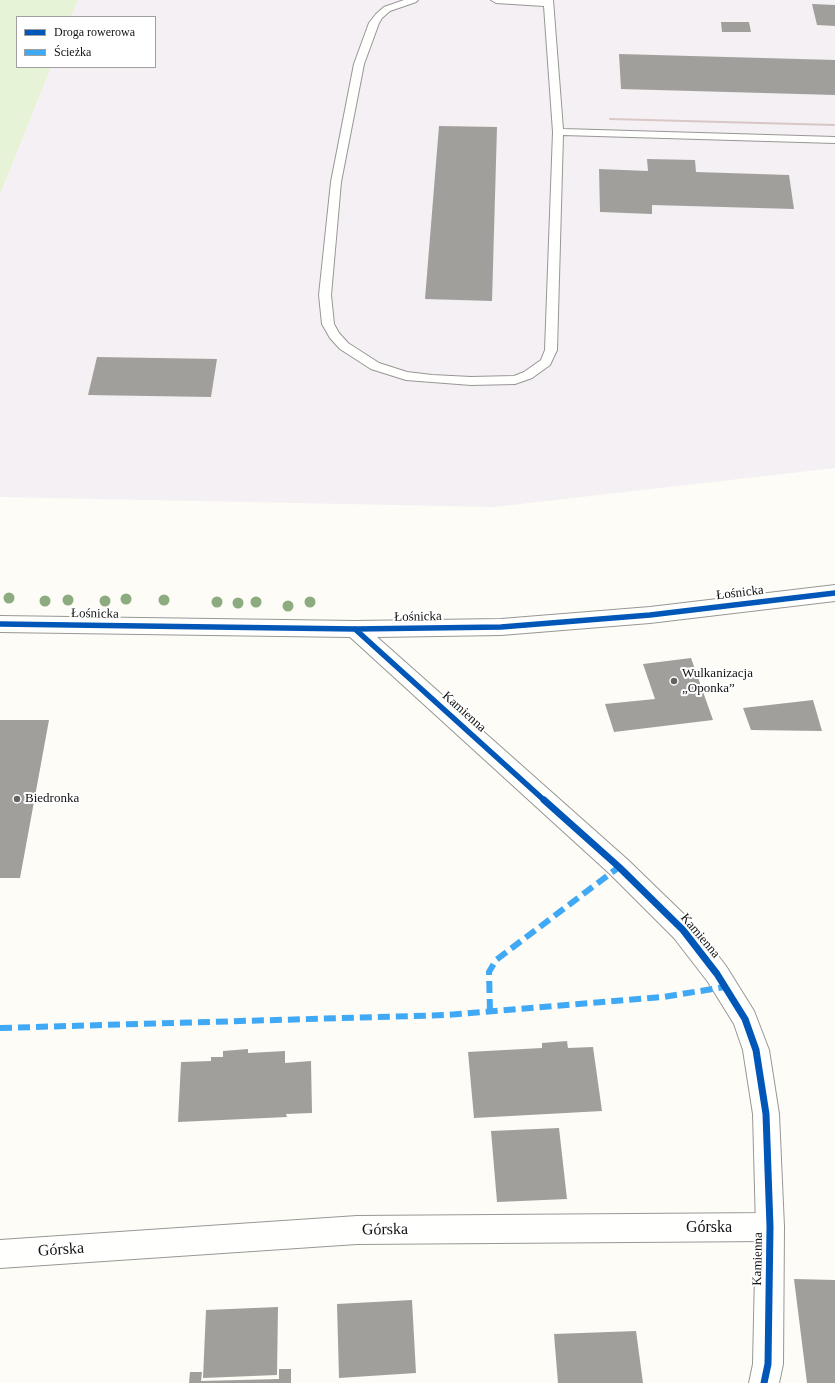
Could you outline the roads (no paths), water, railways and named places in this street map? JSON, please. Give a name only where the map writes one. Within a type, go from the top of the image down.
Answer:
[{"type":"street","name":"Łośnicka","points":[[0,624],[355,629],[501,627],[650,615],[835,592]]},
{"type":"street","name":"Kamienna","points":[[355,629],[619,867],[683,930],[717,974],[745,1019],[756,1050],[766,1114],[770,1227],[768,1364],[764,1383]]},
{"type":"street","name":"Górska","points":[[0,1254],[357,1230],[770,1227]]},
{"type":"lane","points":[[413,0],[387,9],[379,16],[374,23],[359,64],[347,118],[336,182],[325,295],[328,324],[334,335],[344,346],[375,366],[390,372],[432,380],[470,382],[514,380],[528,375],[546,362],[551,350],[558,132],[548,1],[496,0]]},
{"type":"lane","points":[[558,132],[835,140]]},
{"type":"railway","points":[[610,119],[835,125]]},
{"type":"place","name":"Wulkanizacja „Oponka”","points":[[674,681]]},
{"type":"place","name":"Biedronka","points":[[17,799]]}]
